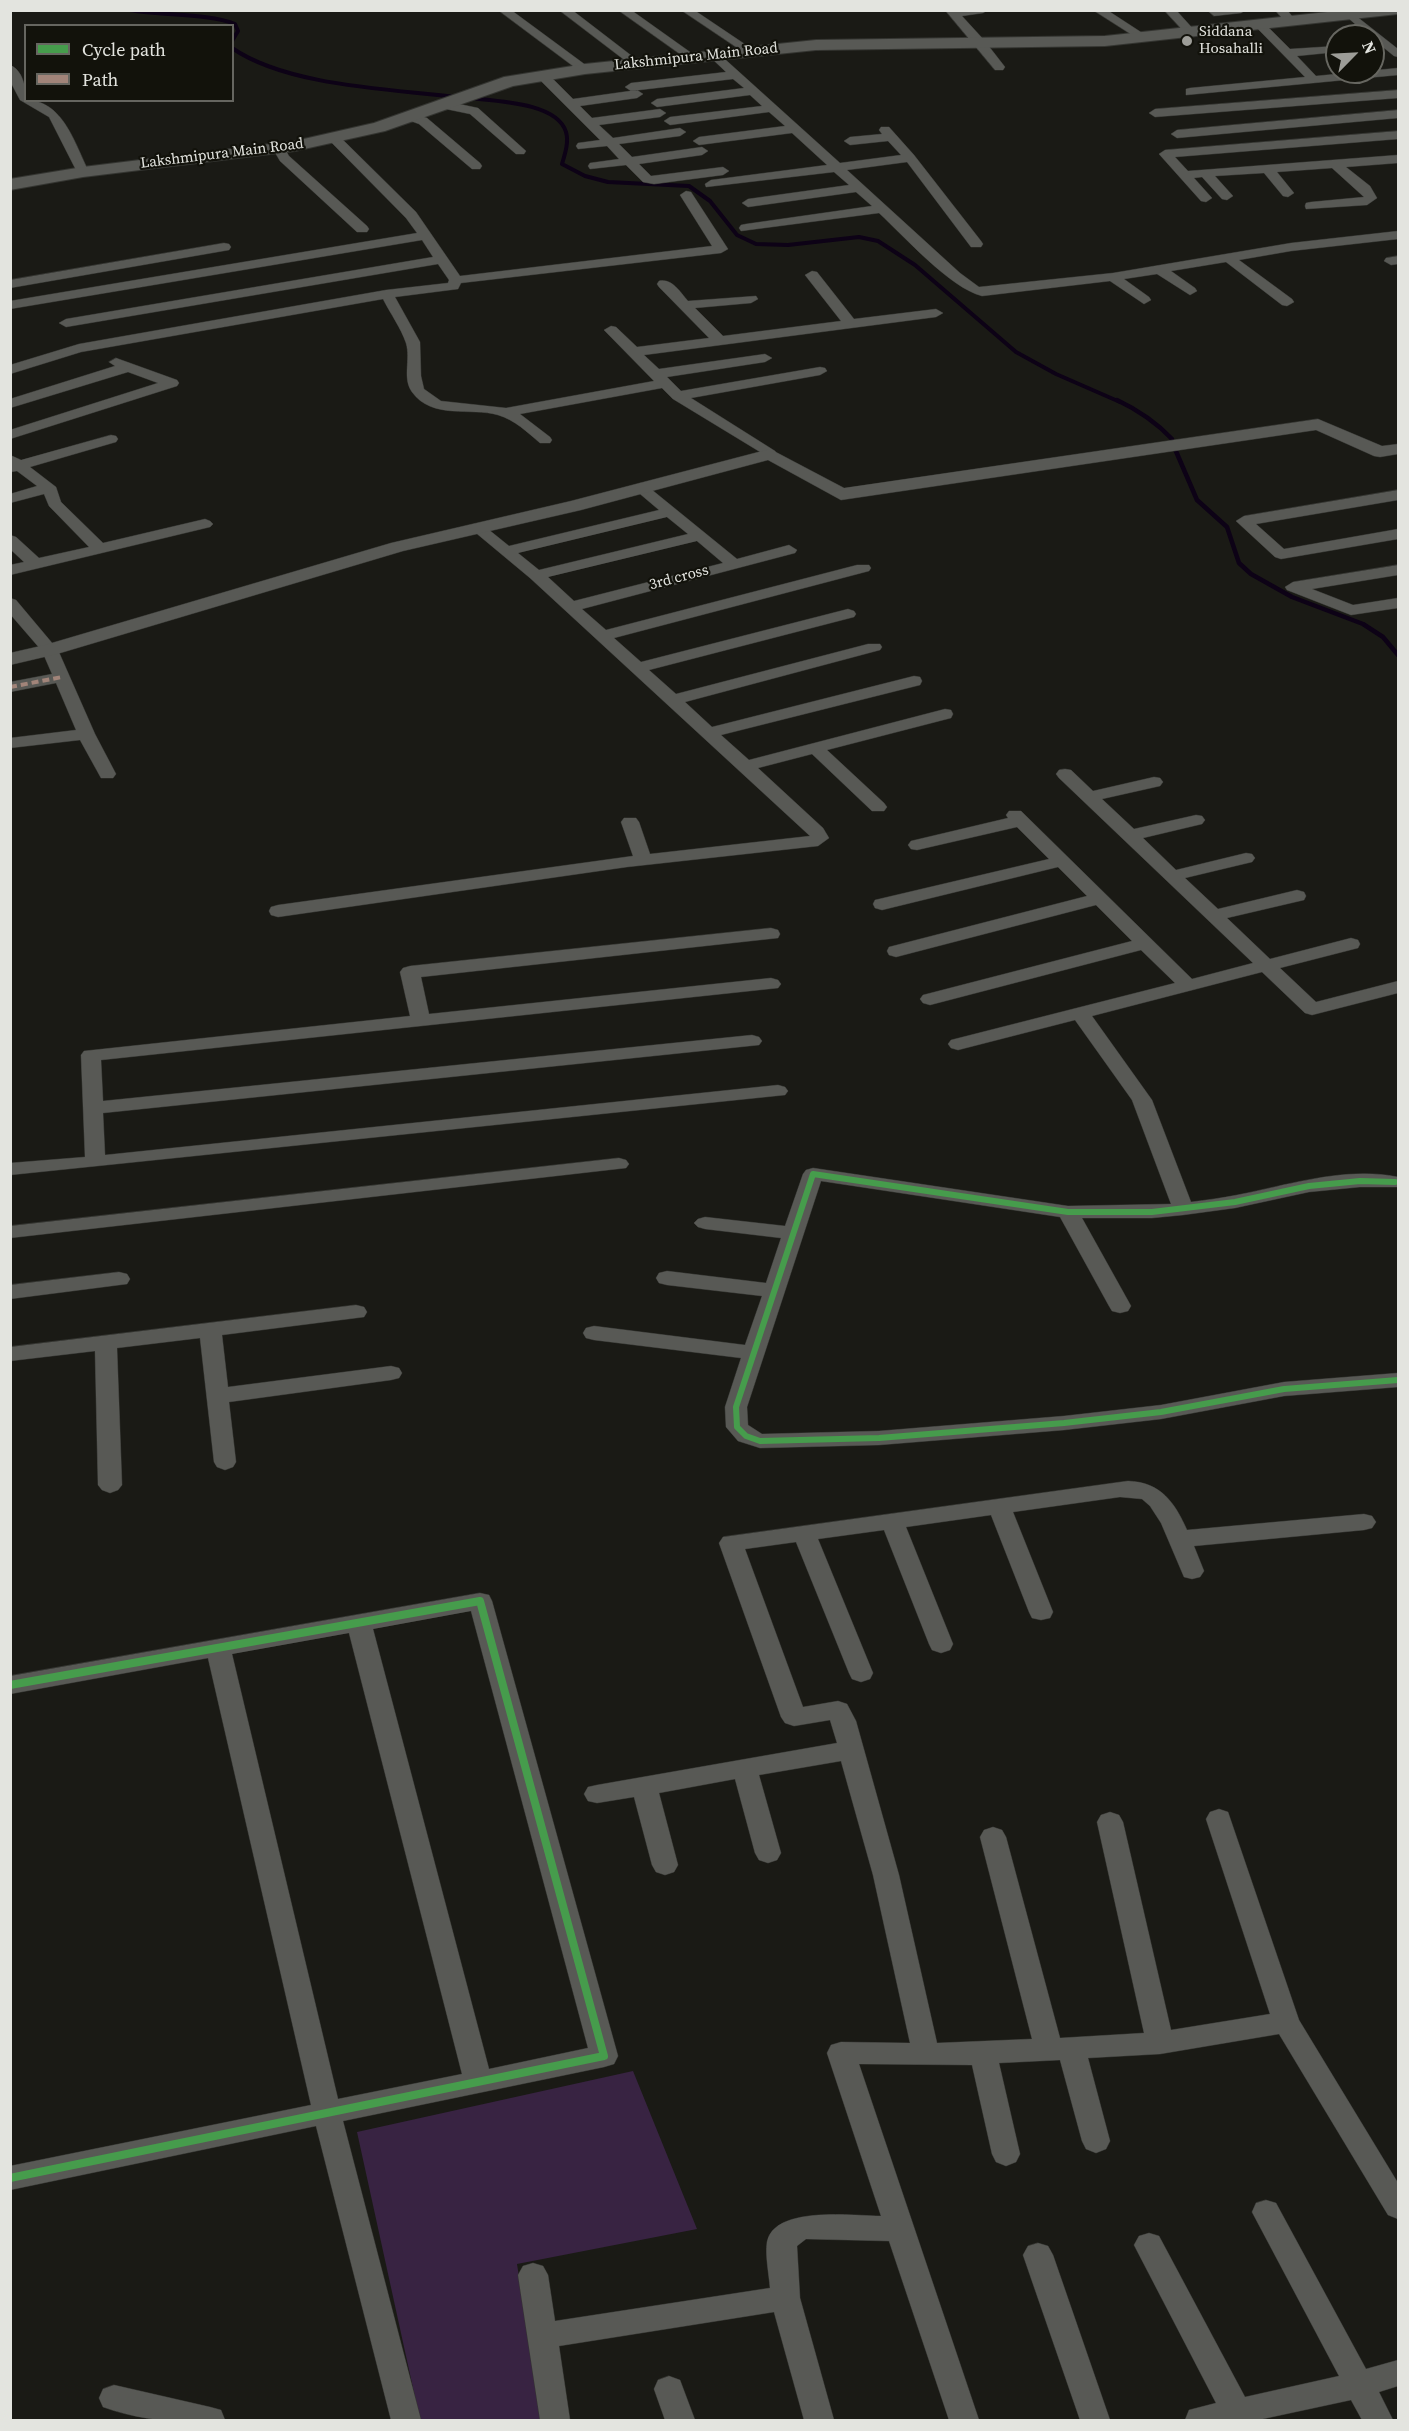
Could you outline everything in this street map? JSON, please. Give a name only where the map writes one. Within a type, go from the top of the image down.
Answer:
[{"type":"main road","name":"Lakshmipura Main Road","points":[[10,185],[83,172],[279,149],[334,138],[412,117],[486,89],[542,75],[585,69],[713,54],[835,44],[1105,41],[1261,26],[1285,16],[1351,15],[1394,10]]},
{"type":"street","points":[[503,10],[585,69]]},
{"type":"street","points":[[564,10],[635,63]]},
{"type":"street","points":[[623,10],[691,57]]},
{"type":"street","points":[[686,10],[749,51]]},
{"type":"street","points":[[952,12],[983,10]]},
{"type":"street","points":[[1098,10],[1144,38]]},
{"type":"street","points":[[1169,10],[1191,33]]},
{"type":"street","points":[[1212,10],[1214,13],[1241,10]]},
{"type":"street","points":[[952,12],[999,67]]},
{"type":"street","points":[[1351,15],[1362,24]]},
{"type":"street","points":[[1261,26],[1311,76]]},
{"type":"street","points":[[1385,43],[1398,53]]},
{"type":"street","points":[[1287,53],[1325,50]]},
{"type":"street","points":[[713,54],[955,276],[974,290],[994,292],[1113,277],[1291,247],[1398,236]]},
{"type":"street","points":[[10,68],[15,87]]},
{"type":"street","points":[[1190,92],[1398,72]]},
{"type":"street","points":[[542,75],[647,178],[654,180],[723,171]]},
{"type":"street","points":[[572,103],[634,90],[735,75]]},
{"type":"street","points":[[591,123],[663,112],[752,91]]},
{"type":"street","points":[[1155,113],[1398,94]]},
{"type":"street","points":[[30,102],[54,115],[83,172]]},
{"type":"street","points":[[447,104],[474,111],[520,151]]},
{"type":"street","points":[[663,112],[771,108]]},
{"type":"street","points":[[1177,134],[1398,114]]},
{"type":"street","points":[[412,117],[423,121],[476,166]]},
{"type":"street","points":[[594,166],[793,129]]},
{"type":"street","points":[[582,146],[680,132]]},
{"type":"street","points":[[850,141],[888,133],[976,244]]},
{"type":"street","points":[[1206,198],[1166,154],[1398,135]]},
{"type":"street","points":[[334,138],[411,215],[456,280]]},
{"type":"street","points":[[279,149],[284,158],[362,229]]},
{"type":"street","points":[[711,184],[910,158]]},
{"type":"street","points":[[1184,174],[1396,161]]},
{"type":"street","points":[[1311,206],[1367,201],[1371,198],[1365,189],[1335,164]]},
{"type":"street","points":[[1268,169],[1288,193]]},
{"type":"street","points":[[1205,173],[1227,196]]},
{"type":"street","points":[[748,203],[858,188]]},
{"type":"street","points":[[456,280],[721,249],[686,195]]},
{"type":"street","points":[[746,228],[881,209]]},
{"type":"street","points":[[822,217],[839,233]]},
{"type":"street","points":[[766,225],[783,241]]},
{"type":"street","points":[[10,305],[425,236]]},
{"type":"street","points":[[10,284],[224,247]]},
{"type":"street","points":[[66,322],[442,259]]},
{"type":"street","points":[[1230,259],[1287,303]]},
{"type":"street","points":[[144,261],[204,326]]},
{"type":"street","points":[[1161,270],[1190,291]]},
{"type":"street","points":[[812,275],[849,322]]},
{"type":"street","points":[[1113,277],[1144,300]]},
{"type":"street","points":[[10,370],[79,348],[415,289],[445,288],[453,286],[456,280]]},
{"type":"street","points":[[664,284],[719,340]]},
{"type":"street","points":[[386,294],[393,302],[396,313],[411,338],[414,349],[412,377],[418,390],[429,401],[445,406],[478,407],[508,412],[523,420],[545,440]]},
{"type":"street","points":[[685,305],[751,299]]},
{"type":"street","points":[[634,352],[849,322],[936,313]]},
{"type":"street","points":[[611,330],[678,396],[770,454],[841,494],[1318,424],[1380,452],[1398,449]]},
{"type":"street","points":[[10,435],[172,383],[79,348]]},
{"type":"street","points":[[508,412],[765,358]]},
{"type":"street","points":[[10,404],[128,367]]},
{"type":"street","points":[[678,396],[820,372]]},
{"type":"street","points":[[14,464],[111,439]]},
{"type":"street","points":[[10,659],[50,650],[398,547],[770,454]]},
{"type":"street","points":[[14,464],[48,488],[54,496],[54,503],[100,549]]},
{"type":"street","points":[[10,499],[48,488]]},
{"type":"street","points":[[641,488],[734,564]]},
{"type":"street","points":[[1398,495],[1244,521],[1281,554],[1398,534]]},
{"type":"street","points":[[506,551],[670,512]]},
{"type":"street","points":[[10,570],[205,524]]},
{"type":"street","points":[[278,911],[643,860],[812,842],[820,838],[817,832],[747,766],[536,575],[478,528]]},
{"type":"street","points":[[536,575],[699,536]]},
{"type":"street","points":[[10,540],[36,564]]},
{"type":"street","name":"3rd cross","points":[[570,607],[789,550]]},
{"type":"street","points":[[603,636],[863,568]]},
{"type":"street","points":[[1398,570],[1293,587],[1351,610],[1398,603]]},
{"type":"street","points":[[10,603],[50,650],[86,734],[107,774]]},
{"type":"street","points":[[637,668],[848,614]]},
{"type":"street","points":[[674,700],[874,647]]},
{"type":"street","points":[[10,687],[62,677]]},
{"type":"street","points":[[710,733],[914,681]]},
{"type":"street","points":[[747,766],[945,714]]},
{"type":"street","points":[[10,743],[86,734]]},
{"type":"street","points":[[816,749],[878,807]]},
{"type":"street","points":[[1065,774],[1312,1009],[1398,987]]},
{"type":"street","points":[[1089,797],[1154,782]]},
{"type":"street","points":[[917,846],[1018,818],[1189,986]]},
{"type":"street","points":[[1129,836],[1196,820]]},
{"type":"street","points":[[630,822],[643,860]]},
{"type":"street","points":[[1172,876],[1246,858]]},
{"type":"street","points":[[882,904],[1062,861]]},
{"type":"street","points":[[1214,916],[1296,896]]},
{"type":"street","points":[[896,951],[1100,898]]},
{"type":"street","points":[[421,1021],[410,972],[771,934]]},
{"type":"street","points":[[930,999],[1145,943]]},
{"type":"street","points":[[958,1044],[1351,944]]},
{"type":"street","points":[[95,1162],[91,1055],[771,984]]},
{"type":"street","points":[[1081,1014],[1142,1100],[1183,1209]]},
{"type":"street","points":[[93,1108],[752,1041]]},
{"type":"street","points":[[10,1169],[778,1091]]},
{"type":"street","points":[[10,1232],[619,1164]]},
{"type":"street","points":[[1397,1182],[1360,1180],[1309,1186],[1235,1202],[1152,1212],[1068,1212],[813,1174],[736,1407],[737,1427],[746,1436],[760,1440],[879,1438],[1064,1423],[1161,1412],[1284,1389],[1398,1380]]},
{"type":"street","points":[[1068,1212],[1120,1306]]},
{"type":"street","points":[[705,1223],[794,1233]]},
{"type":"street","points":[[667,1278],[775,1291]]},
{"type":"street","points":[[10,1292],[119,1279]]},
{"type":"street","points":[[10,1354],[356,1312]]},
{"type":"street","points":[[210,1330],[225,1462]]},
{"type":"street","points":[[594,1333],[754,1353]]},
{"type":"street","points":[[106,1342],[110,1485]]},
{"type":"street","points":[[218,1396],[391,1373]]},
{"type":"street","points":[[926,2054],[886,1875],[838,1710],[794,1717],[731,1543],[1108,1491],[1143,1490],[1154,1495],[1164,1505],[1192,1571]]},
{"type":"street","points":[[999,1506],[1041,1612]]},
{"type":"street","points":[[892,1521],[941,1644]]},
{"type":"street","points":[[1178,1539],[1364,1522]]},
{"type":"street","points":[[804,1533],[861,1673]]},
{"type":"street","points":[[10,1685],[480,1601],[604,2056],[10,2178]]},
{"type":"street","points":[[359,1623],[478,2082]]},
{"type":"street","points":[[218,1648],[327,2113],[406,2421]]},
{"type":"street","points":[[597,1794],[851,1750]]},
{"type":"street","points":[[745,1769],[768,1853]]},
{"type":"street","points":[[644,1786],[665,1865]]},
{"type":"street","points":[[1219,1819],[1286,2022],[1398,2207]]},
{"type":"street","points":[[1110,1822],[1160,2043]]},
{"type":"street","points":[[993,1837],[1060,2049],[1096,2141]]},
{"type":"street","points":[[964,2421],[841,2053],[983,2053],[1160,2043],[1286,2022]]},
{"type":"street","points":[[983,2053],[1006,2154]]},
{"type":"street","points":[[1266,2212],[1378,2421]]},
{"type":"street","points":[[819,2421],[785,2298],[782,2241],[797,2229],[806,2227],[900,2229]]},
{"type":"street","points":[[1149,2245],[1239,2416]]},
{"type":"street","points":[[1038,2255],[1095,2421]]},
{"type":"street","points":[[533,2276],[555,2421]]},
{"type":"street","points":[[542,2336],[785,2298]]},
{"type":"street","points":[[1200,2421],[1239,2416],[1398,2373]]},
{"type":"street","points":[[669,2389],[680,2421]]},
{"type":"street","points":[[114,2398],[210,2421]]},
{"type":"shaded area","points":[[633,2071],[697,2229],[517,2264],[542,2420],[420,2420],[357,2132]]},
{"type":"waterway","points":[[130,10],[224,20],[235,24],[238,31],[234,38]]},
{"type":"waterway","points":[[234,49],[255,61],[281,71],[310,78],[340,84],[456,97]]},
{"type":"waterway","points":[[469,98],[524,105],[551,114],[560,122],[567,136],[562,164],[585,176],[608,182],[689,186],[710,201],[737,235],[756,244],[788,245],[859,237],[878,241],[915,265],[1016,352],[1056,374],[1120,402]]},
{"type":"waterway","points":[[1117,400],[1146,417],[1172,439]]},
{"type":"waterway","points":[[1175,449],[1197,500],[1227,527],[1239,563],[1251,574],[1292,597],[1363,624],[1383,637],[1398,655]]},
{"type":"marked path","points":[[10,687],[62,677]]},
{"type":"cycle path","points":[[1395,1182],[1360,1181],[1309,1186],[1235,1202],[1152,1212],[1068,1212],[813,1174],[736,1407],[737,1427],[746,1436],[760,1441],[879,1438],[1064,1423],[1161,1412],[1284,1389],[1398,1380]]},
{"type":"cycle path","points":[[10,1685],[480,1601],[604,2056],[10,2178]]},
{"type":"place","name":"Siddana Hosahalli","points":[[1187,41]]}]
